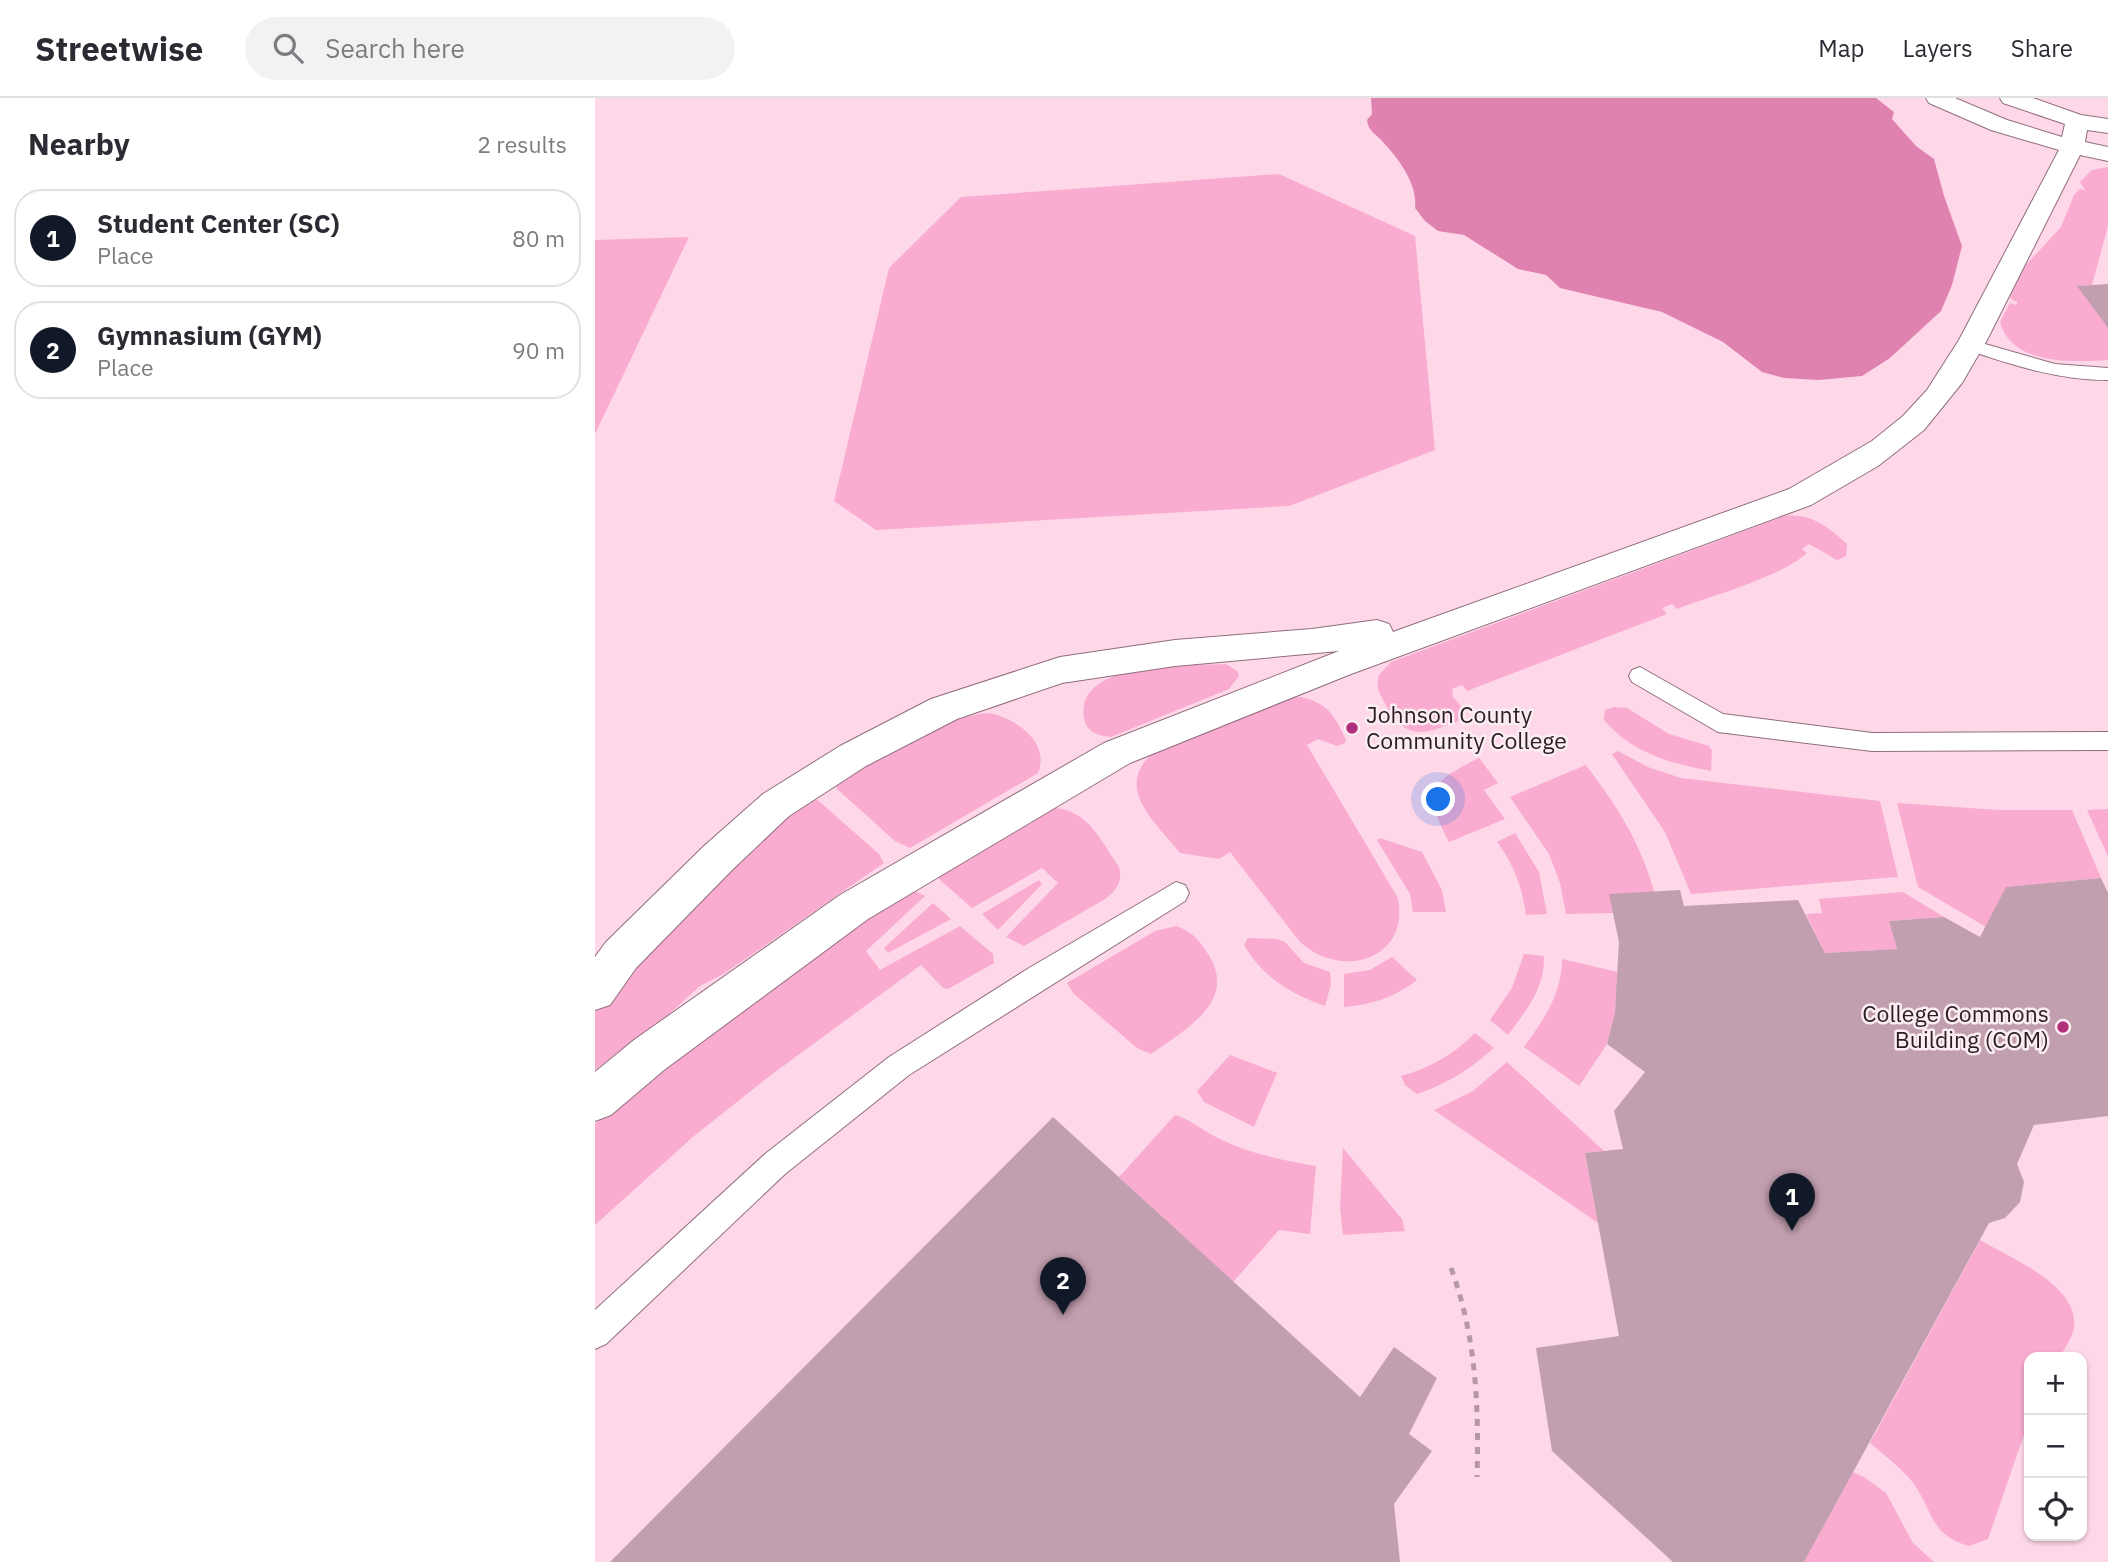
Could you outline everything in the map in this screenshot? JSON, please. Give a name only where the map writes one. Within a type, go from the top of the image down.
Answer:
[{"type":"street","points":[[1937,98],[2014,131],[2074,134],[2108,126]]},
{"type":"street","points":[[2011,98],[2108,154]]},
{"type":"street","points":[[595,1100],[659,1048],[854,907],[1117,753],[1222,710],[1462,620],[1800,497],[1841,475],[1894,440],[1928,409],[1951,379],[1971,345],[2074,134]]},
{"type":"street","points":[[595,992],[621,955],[717,858],[776,805],[853,756],[944,709],[1060,670],[1175,653],[1325,641],[1462,620]]},
{"type":"lane","points":[[1971,345],[2031,365],[2067,373],[2108,374]]},
{"type":"lane","points":[[1640,676],[1718,723],[1872,742],[2108,741]]},
{"type":"lane","points":[[595,1333],[775,1164],[899,1066],[1176,893]]},
{"type":"path","points":[[1451,1268],[1471,1337],[1479,1410],[1477,1478]]},
{"type":"shaded area","points":[[1371,98],[1876,98],[1894,112],[1892,119],[1916,146],[1934,159],[1962,246],[1952,285],[1941,311],[1890,358],[1862,376],[1819,380],[1784,378],[1762,372],[1723,342],[1662,312],[1560,288],[1546,275],[1518,269],[1464,235],[1438,231],[1425,221],[1415,208],[1414,190],[1406,173],[1369,127],[1367,120],[1372,114]]},
{"type":"shaded area","points":[[2108,167],[2108,226],[2092,285],[2078,286],[2108,328],[2108,360],[2062,360],[2030,354],[2017,347],[2000,322],[2010,303],[2016,305],[2018,302],[2010,296],[2025,266],[2061,227],[2074,195],[2080,189],[2085,190],[2080,182],[2092,170]]},
{"type":"shaded area","points":[[1279,174],[1415,236],[1435,450],[1289,506],[876,530],[834,501],[889,268],[961,197]]},
{"type":"shaded area","points":[[689,237],[595,434],[595,240]]},
{"type":"shaded area","points":[[1785,516],[1811,519],[1826,527],[1847,544],[1846,556],[1837,560],[1809,544],[1802,549],[1807,553],[1795,562],[1763,578],[1677,609],[1672,604],[1662,608],[1667,614],[1467,691],[1462,685],[1452,689],[1453,697],[1466,712],[1464,717],[1429,731],[1413,731],[1399,723],[1380,694],[1379,675],[1391,662]]},
{"type":"shaded area","points":[[1226,664],[1237,671],[1239,676],[1229,689],[1111,737],[1095,733],[1085,722],[1085,702],[1095,687],[1113,676],[1161,667]]},
{"type":"shaded area","points":[[1301,697],[1324,707],[1334,717],[1346,740],[1337,746],[1318,739],[1307,745],[1398,898],[1399,919],[1394,936],[1383,949],[1369,958],[1334,960],[1316,954],[1300,942],[1230,852],[1219,859],[1180,853],[1150,817],[1138,792],[1137,779],[1142,766],[1153,753],[1287,698]]},
{"type":"shaded area","points":[[1614,707],[1627,708],[1669,734],[1709,746],[1712,751],[1711,771],[1666,760],[1639,749],[1604,720],[1605,710]]},
{"type":"shaded area","points":[[988,713],[1009,720],[1035,741],[1041,762],[1038,773],[910,848],[895,841],[837,789],[835,781],[910,740],[951,722]]},
{"type":"shaded area","points":[[1618,751],[1648,767],[1681,778],[1880,801],[1898,877],[1691,894],[1665,832],[1612,754]]},
{"type":"shaded area","points":[[1479,758],[1498,783],[1484,790],[1505,819],[1449,842],[1435,810],[1435,790],[1449,774]]},
{"type":"shaded area","points":[[1586,765],[1635,840],[1654,892],[1614,913],[1566,914],[1560,883],[1549,854],[1510,797]]},
{"type":"shaded area","points":[[810,796],[879,854],[884,863],[725,973],[700,986],[668,1015],[595,1070],[595,1011],[611,989],[650,941]]},
{"type":"shaded area","points":[[1897,803],[1999,810],[2072,810],[2101,878],[2007,887],[1986,927],[1918,887]]},
{"type":"shaded area","points":[[1055,808],[1077,815],[1093,829],[1119,867],[1119,881],[1116,889],[1105,899],[1024,946],[1006,937],[1058,883],[1042,868],[972,908],[940,880],[935,872],[1044,809]]},
{"type":"shaded area","points":[[2108,809],[2108,856],[2087,810]]},
{"type":"shaded area","points":[[1515,833],[1539,872],[1547,914],[1526,915],[1516,876],[1497,842]]},
{"type":"shaded area","points":[[1380,838],[1422,852],[1442,890],[1446,912],[1413,912],[1410,894],[1377,840]]},
{"type":"shaded area","points":[[1039,880],[1042,884],[998,930],[982,914]]},
{"type":"shaded area","points":[[909,888],[925,896],[866,951],[880,970],[960,926],[993,954],[994,963],[948,989],[943,988],[921,965],[771,1075],[694,1136],[595,1225],[595,1124],[637,1088]]},
{"type":"shaded area","points":[[1903,892],[1944,917],[1889,921],[1897,949],[1825,953],[1806,914],[1822,913],[1819,899]]},
{"type":"shaded area","points":[[933,903],[951,919],[888,953],[884,948]]},
{"type":"shaded area","points":[[1176,926],[1191,934],[1205,949],[1216,971],[1217,986],[1203,1013],[1151,1054],[1137,1048],[1073,993],[1067,983],[1155,931]]},
{"type":"shaded area","points":[[1248,938],[1285,942],[1304,963],[1330,972],[1331,984],[1325,1006],[1289,990],[1269,975],[1244,945]]},
{"type":"shaded area","points":[[1524,954],[1544,956],[1543,968],[1538,989],[1508,1035],[1490,1020],[1512,988]]},
{"type":"shaded area","points":[[1392,957],[1417,980],[1383,999],[1344,1007],[1344,974],[1370,970]]},
{"type":"shaded area","points":[[1562,959],[1618,972],[1615,1012],[1607,1044],[1579,1086],[1524,1047],[1545,1016],[1555,995]]},
{"type":"shaded area","points":[[1475,1033],[1494,1048],[1476,1063],[1448,1081],[1417,1094],[1405,1085],[1401,1076],[1441,1060]]},
{"type":"shaded area","points":[[1230,1055],[1277,1073],[1254,1127],[1204,1102],[1197,1091]]},
{"type":"shaded area","points":[[1507,1062],[1604,1151],[1585,1153],[1598,1223],[1434,1110],[1473,1091]]},
{"type":"shaded area","points":[[1175,1115],[1239,1147],[1316,1166],[1310,1234],[1279,1230],[1233,1282],[1119,1177]]},
{"type":"shaded area","points":[[1343,1148],[1402,1219],[1405,1231],[1343,1235],[1340,1207]]},
{"type":"shaded area","points":[[1980,1240],[2025,1264],[2055,1286],[2066,1299],[2073,1313],[2074,1328],[2063,1352],[2024,1352],[2024,1435],[1988,1539],[1969,1546],[1947,1536],[1934,1522],[1914,1484],[1899,1467],[1870,1443]]},
{"type":"shaded area","points":[[1853,1472],[1886,1493],[1913,1543],[1934,1562],[1804,1562]]},
{"type":"building","points":[[2108,284],[2108,328],[2077,286]]},
{"type":"building","points":[[2101,878],[2108,893],[2108,1116],[2034,1125],[2017,1164],[2024,1182],[2020,1202],[2005,1218],[1989,1223],[1804,1562],[1673,1562],[1552,1451],[1536,1348],[1619,1336],[1585,1153],[1623,1149],[1614,1111],[1645,1072],[1607,1044],[1615,1012],[1619,942],[1609,894],[1680,890],[1684,906],[1798,900],[1825,953],[1897,949],[1889,921],[1944,917],[1980,937],[2006,887]]},
{"type":"building","points":[[1053,1117],[1360,1397],[1394,1347],[1437,1378],[1409,1434],[1432,1451],[1394,1504],[1400,1562],[610,1562]]},
{"type":"place","name":"Johnson County Community College","points":[[1352,728]]},
{"type":"place","name":"College Commons Building (COM)","points":[[2063,1027]]},
{"type":"place","name":"Student Center (SC)","points":[[1792,1231]]},
{"type":"place","name":"Gymnasium (GYM)","points":[[1063,1315]]}]
